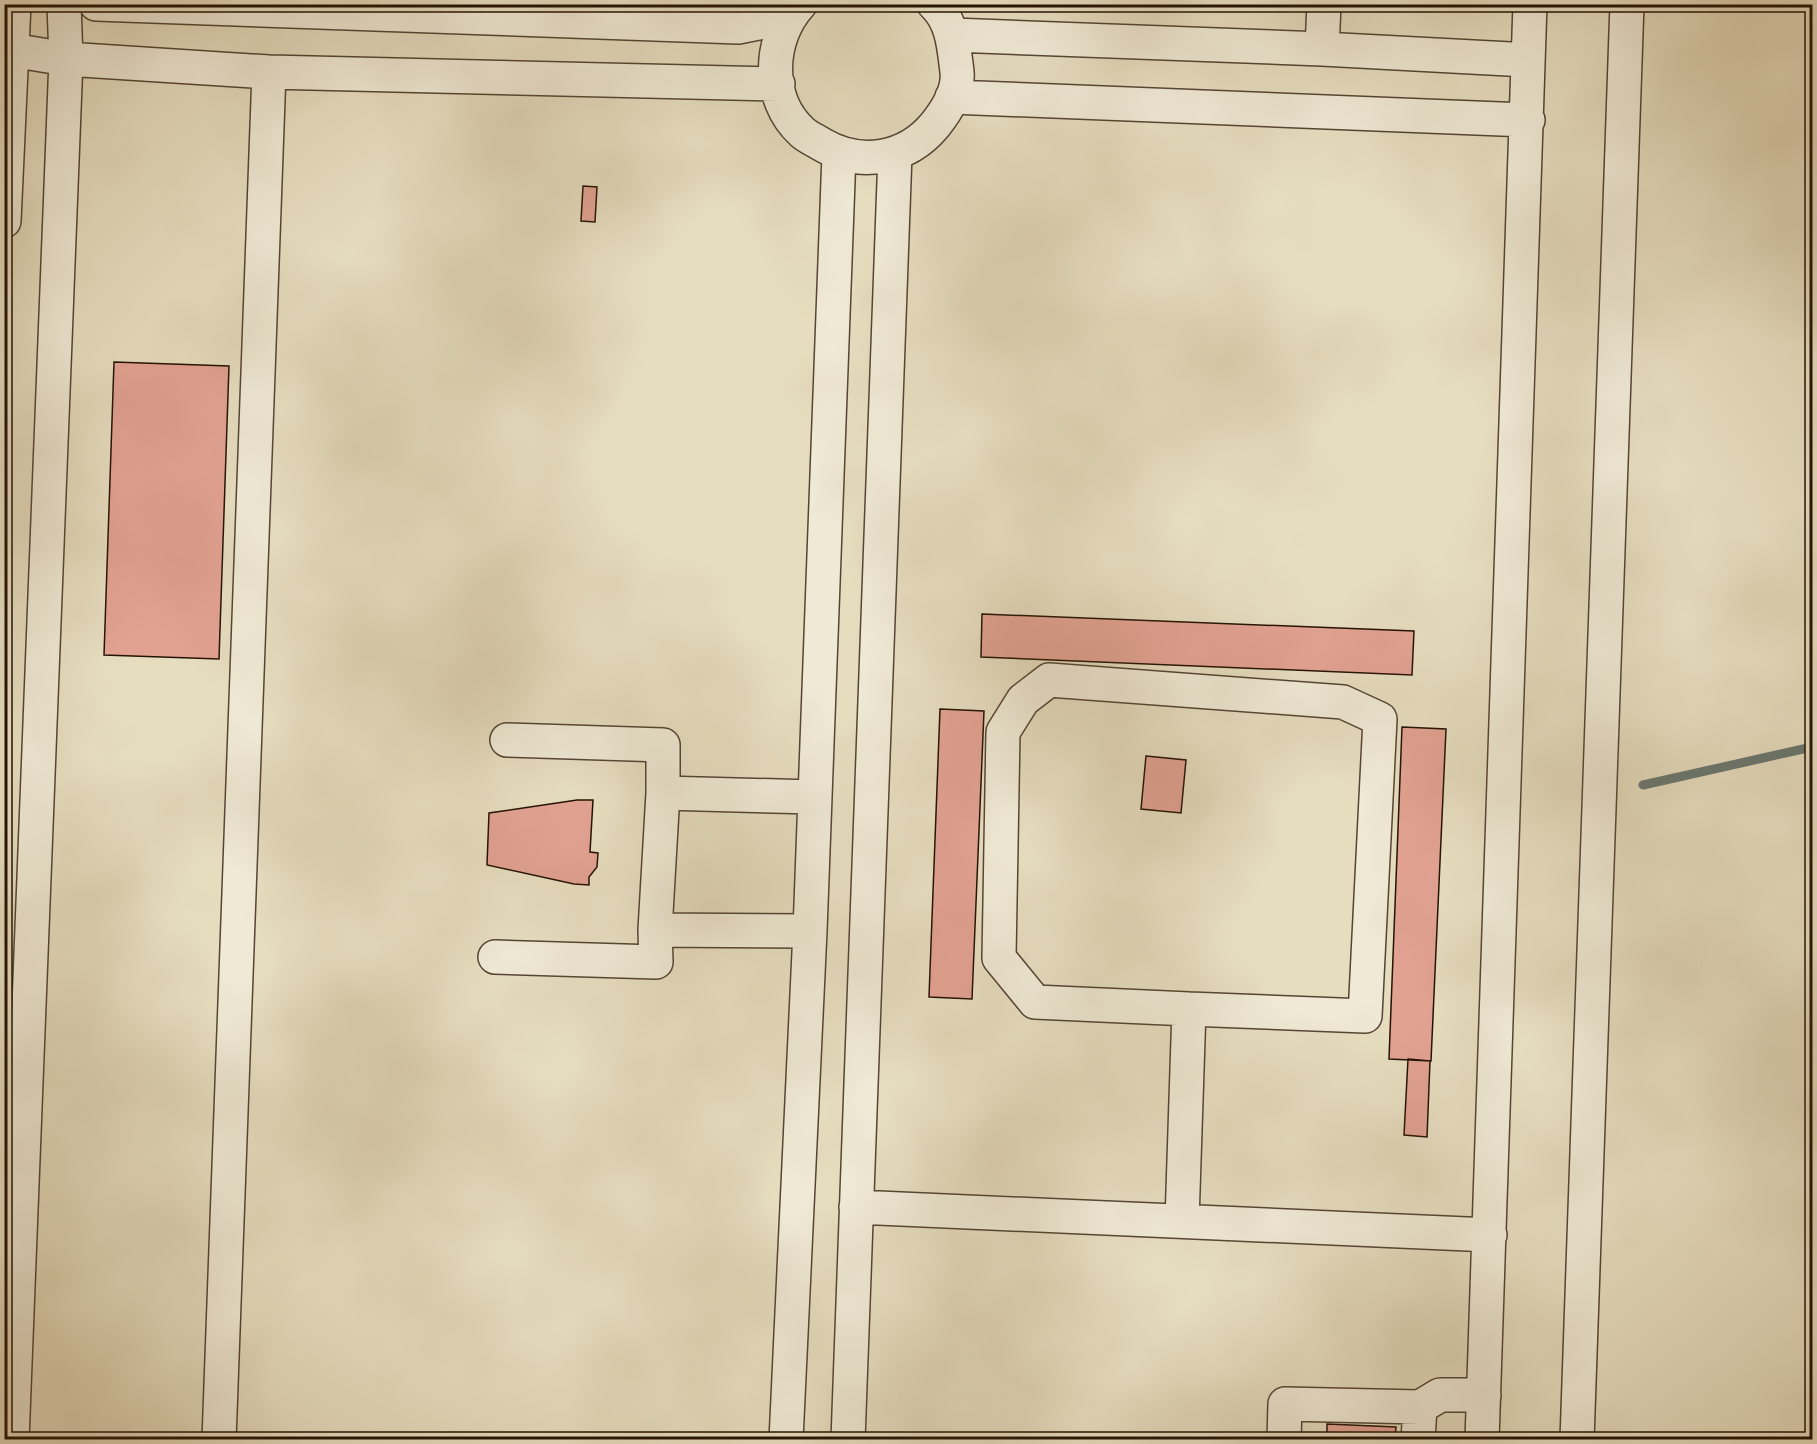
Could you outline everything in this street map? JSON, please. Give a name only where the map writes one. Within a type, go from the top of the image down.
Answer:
[{"type":"lane","points":[[4,221],[14,4]]},
{"type":"lane","points":[[12,1440],[66,59],[64,4]]},
{"type":"lane","points":[[96,4],[279,8],[738,27],[794,11]]},
{"type":"lane","points":[[794,11],[778,42],[775,74],[783,106],[802,132],[839,154],[870,159],[895,154],[923,139],[947,110],[958,80],[953,35],[934,4]]},
{"type":"lane","points":[[1322,49],[1324,4]]},
{"type":"lane","points":[[1482,1440],[1528,120],[1530,4]]},
{"type":"lane","points":[[1577,1440],[1627,4]]},
{"type":"lane","points":[[953,35],[1322,49],[1528,60]]},
{"type":"lane","points":[[12,50],[66,59],[269,72],[778,84]]},
{"type":"lane","points":[[219,1440],[269,72]]},
{"type":"lane","points":[[952,97],[1528,120]]},
{"type":"lane","points":[[786,1440],[810,931],[839,154]]},
{"type":"lane","points":[[848,1440],[895,154]]},
{"type":"lane","points":[[1049,680],[1343,702],[1380,719],[1365,1016],[1189,1009],[1035,1002],[999,958],[1003,732],[1023,700],[1049,680]]},
{"type":"lane","points":[[495,957],[656,962],[663,745],[507,740]]},
{"type":"lane","points":[[663,793],[814,797]]},
{"type":"lane","points":[[656,930],[810,931]]},
{"type":"lane","points":[[1182,1221],[1189,1009]]},
{"type":"lane","points":[[856,1207],[1490,1235]]},
{"type":"lane","points":[[1284,1440],[1285,1404],[1419,1407],[1440,1395],[1484,1395]]},
{"type":"lane","points":[[1418,1440],[1419,1407]]},
{"type":"building","points":[[583,186],[597,187],[595,222],[581,221]]},
{"type":"building","points":[[114,362],[229,366],[219,659],[104,655]]},
{"type":"building","points":[[982,614],[1414,631],[1412,675],[981,657]]},
{"type":"building","points":[[940,709],[984,711],[972,999],[929,997]]},
{"type":"building","points":[[1402,727],[1446,729],[1431,1061],[1389,1059]]},
{"type":"building","points":[[1146,756],[1186,760],[1181,813],[1141,809]]},
{"type":"building","points":[[577,800],[593,800],[590,852],[598,853],[597,867],[589,877],[589,885],[574,884],[487,865],[489,813]]},
{"type":"building","points":[[1408,1059],[1430,1061],[1427,1137],[1404,1135]]},
{"type":"building","points":[[1327,1424],[1396,1427],[1395,1440],[1327,1440]]},
{"type":"waterway","points":[[1643,785],[1812,747]]}]
